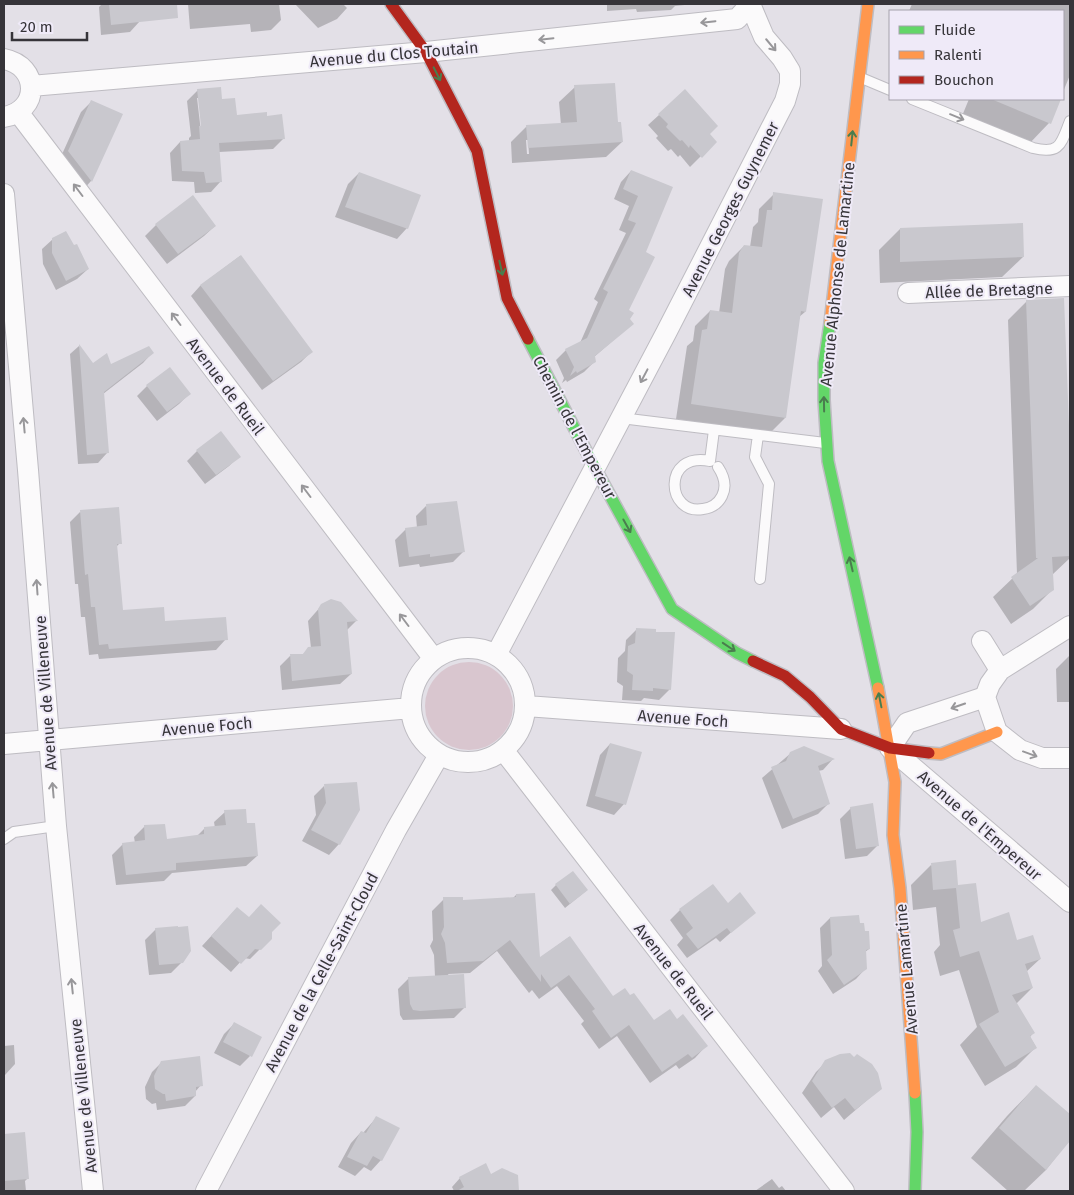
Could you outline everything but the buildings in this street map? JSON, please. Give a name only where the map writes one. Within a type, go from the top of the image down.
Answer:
[{"type":"street","name":"Chemin de l'Empereur","points":[[391,4],[426,52],[476,151],[508,298],[595,468],[672,608],[737,653],[784,676],[810,697],[841,729],[890,748],[940,754],[997,732]]},
{"type":"street","name":"Avenue du Clos Toutain","points":[[31,86],[426,52],[737,19],[750,4]]},
{"type":"street","name":"Avenue Georges Guynemer","points":[[621,418],[785,101],[790,84],[790,71],[782,58],[764,37],[750,4]]},
{"type":"street","name":"Avenue Alphonse de Lamartine","points":[[868,4],[835,286],[824,363],[825,443],[890,748]]},
{"type":"street","points":[[4,58],[18,63],[26,70],[31,86],[26,104],[11,115]]},
{"type":"street","name":"Avenue de Rueil","points":[[11,115],[434,659]]},
{"type":"street","name":"Avenue de Villeneuve","points":[[4,194],[28,470],[48,740],[93,1191]]},
{"type":"street","name":"Allée de Bretagne","points":[[908,293],[1070,286]]},
{"type":"street","points":[[496,655],[621,418]]},
{"type":"street","points":[[1070,626],[1000,670],[990,684],[985,696],[997,732],[1020,750],[1042,758],[1070,758]]},
{"type":"street","points":[[982,641],[1000,670]]},
{"type":"street","points":[[458,648],[471,648],[484,650],[496,655],[510,667],[521,682],[526,706],[520,731],[504,751],[492,758],[465,763],[439,755],[419,735],[413,722],[411,708],[414,686],[426,666],[445,652],[458,648]]},
{"type":"street","points":[[890,748],[907,723],[985,696]]},
{"type":"street","name":"Avenue Foch","points":[[526,706],[841,729]]},
{"type":"street","name":"Avenue Foch","points":[[4,744],[411,708]]},
{"type":"street","name":"Avenue de l'Empereur","points":[[890,748],[1070,902]]},
{"type":"street","name":"Avenue Lamartine","points":[[890,748],[895,782],[893,835],[900,888],[913,1047],[917,1132],[914,1191]]},
{"type":"street","name":"Avenue de Rueil","points":[[504,751],[844,1191]]},
{"type":"street","name":"Avenue de la Celle-Saint-Cloud","points":[[206,1191],[396,830],[439,755]]},
{"type":"lane","points":[[858,77],[889,90]]},
{"type":"lane","points":[[914,100],[1033,148],[1046,151],[1055,149],[1061,143],[1070,121]]},
{"type":"lane","points":[[621,418],[825,443]]},
{"type":"lane","points":[[714,430],[710,461],[700,459],[690,461],[682,466],[676,474],[675,494],[681,502],[689,508],[698,510],[708,508],[717,503],[725,486],[723,476],[718,467]]},
{"type":"lane","points":[[758,435],[755,457],[769,484],[760,579]]},
{"type":"lane","points":[[4,839],[14,832],[56,826]]},
{"type":"shaded area","points":[[460,662],[478,662],[494,669],[506,681],[513,697],[513,715],[506,731],[494,743],[478,750],[460,750],[444,743],[432,731],[425,715],[425,697],[432,681],[444,669]]},
{"type":"traffic: fast","points":[[830,323],[824,363],[824,400],[828,461],[878,688]]},
{"type":"traffic: fast","points":[[528,339],[595,468],[672,609],[737,653],[753,661]]},
{"type":"traffic: fast","points":[[915,1093],[917,1132],[915,1191]]},
{"type":"traffic: slow","points":[[830,323],[868,4]]},
{"type":"traffic: slow","points":[[878,688],[895,782],[893,835],[900,888],[915,1093]]},
{"type":"traffic: slow","points":[[929,753],[941,754],[997,732]]},
{"type":"traffic: jam","points":[[391,4],[426,52],[477,151],[507,298],[528,339]]},
{"type":"traffic: jam","points":[[753,661],[785,676],[810,697],[841,729],[890,748],[929,753]]}]
